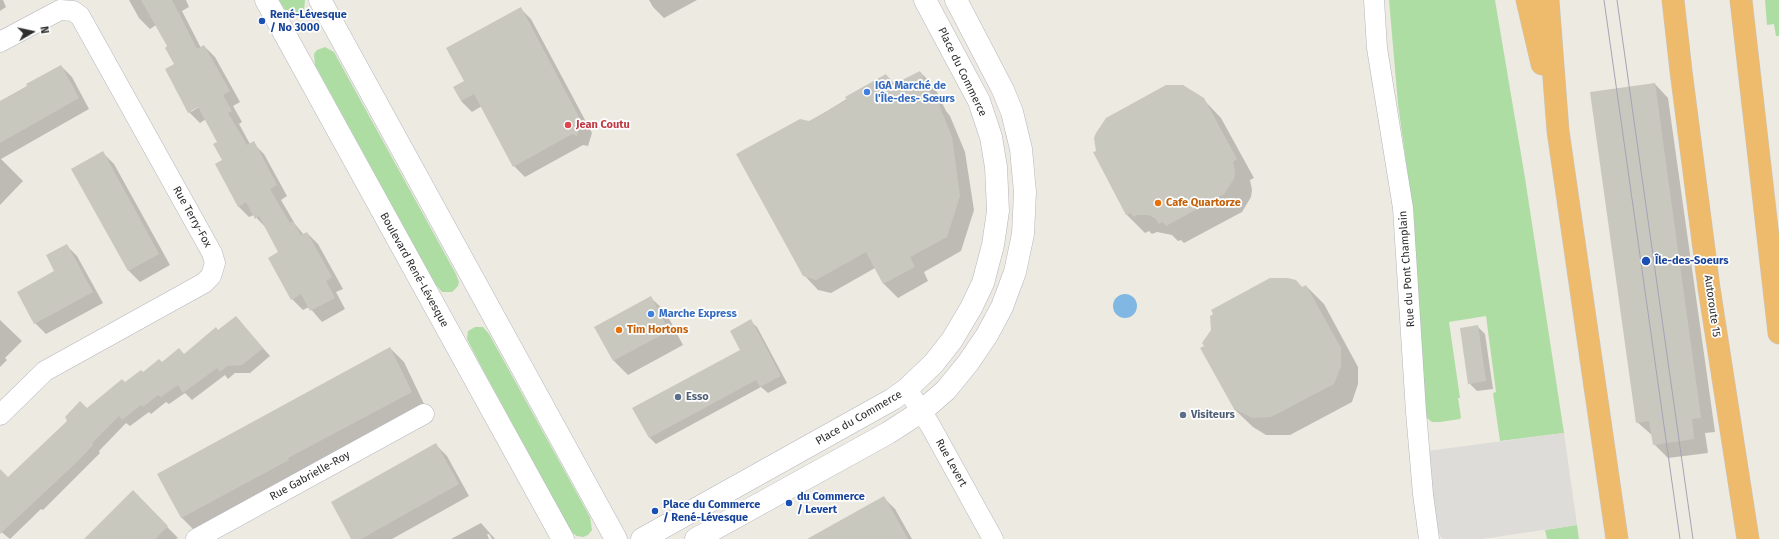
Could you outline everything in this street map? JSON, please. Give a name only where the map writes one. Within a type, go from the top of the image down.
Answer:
[{"type":"highway","points":[[1527,0],[1558,131]]},
{"type":"highway","points":[[1548,0],[1558,131],[1616,532]]},
{"type":"highway","name":"Autoroute 15","points":[[1673,0],[1709,288],[1748,539]]},
{"type":"highway","points":[[1741,0],[1779,333]]},
{"type":"street","name":"Boulevard René-Lévesque","points":[[266,0],[563,539]]},
{"type":"street","points":[[320,0],[616,539]]},
{"type":"street","name":"Place du Commerce","points":[[642,539],[869,414],[907,389],[943,352],[971,308],[983,283],[989,264],[998,211],[996,167],[991,137],[985,118],[967,76],[925,0]]},
{"type":"street","points":[[696,539],[888,433],[922,411],[946,390],[960,373],[978,349],[1002,307],[1015,272],[1024,218],[1025,192],[1023,163],[1012,112],[991,64],[956,0]]},
{"type":"street","name":"Rue du Pont Champlain","points":[[1374,0],[1378,56],[1403,208],[1423,494],[1429,539]]},
{"type":"street","name":"Rue Terry-Fox","points":[[0,42],[60,10],[73,11],[80,16],[212,253],[215,262],[211,276],[204,283],[50,367],[0,415]]},
{"type":"street","name":"Rue Levert","points":[[907,389],[922,411],[993,539]]},
{"type":"street","name":"Rue Gabrielle-Roy","points":[[196,539],[424,414]]},
{"type":"green space","points":[[279,0],[305,0],[304,10],[300,14],[291,15],[287,13]]},
{"type":"green space","points":[[1389,0],[1495,0],[1525,178],[1564,433],[1500,441],[1493,393],[1496,392],[1486,316],[1449,322],[1460,398],[1458,398],[1460,419],[1432,422],[1423,415],[1414,220],[1398,104]]},
{"type":"green space","points":[[1765,0],[1779,0],[1779,36],[1776,36],[1774,24],[1767,25]]},
{"type":"green space","points":[[325,47],[334,52],[456,274],[459,282],[458,286],[452,292],[442,292],[435,284],[315,65],[314,54],[317,50]]},
{"type":"green space","points":[[475,327],[483,327],[489,334],[590,517],[592,530],[588,535],[583,537],[572,533],[483,370],[467,339],[468,331]]},
{"type":"green space","points":[[1577,525],[1579,539],[1547,539],[1545,530]]},
{"type":"shaded area","points":[[1564,433],[1577,525],[1482,539],[1443,539],[1441,537],[1438,532],[1427,451]]},
{"type":"water","points":[[1125,294],[1133,298],[1137,306],[1133,314],[1125,318],[1117,314],[1113,306],[1117,298]]},
{"type":"building","points":[[141,0],[172,0],[197,49],[204,45],[230,91],[223,95],[232,111],[228,113],[247,145],[254,141],[277,185],[270,189],[290,223],[293,221],[301,235],[307,232],[332,277],[326,281],[335,298],[310,311],[301,294],[291,300],[268,258],[278,252],[259,216],[255,219],[246,202],[238,207],[215,164],[222,160],[213,144],[217,142],[198,107],[188,113],[165,69],[174,64],[165,48],[167,46]]},
{"type":"building","points":[[521,7],[581,121],[577,136],[572,134],[513,167],[474,94],[461,101],[453,87],[464,81],[446,48]]},
{"type":"building","points":[[61,65],[79,98],[0,143],[0,101],[27,86],[26,84]]},
{"type":"building","points":[[920,71],[935,101],[937,100],[952,137],[960,196],[947,237],[910,257],[915,267],[883,284],[866,252],[816,280],[803,276],[736,154],[800,119],[809,121],[847,100],[845,97],[886,74],[892,85]]},
{"type":"building","name":"Île-des-Soeurs","points":[[1655,83],[1701,418],[1692,419],[1694,439],[1653,445],[1649,421],[1636,423],[1590,92]]},
{"type":"building","points":[[1166,85],[1183,85],[1204,98],[1237,159],[1233,162],[1235,171],[1234,179],[1224,194],[1166,226],[1163,222],[1159,224],[1155,218],[1148,215],[1138,215],[1133,217],[1131,213],[1126,215],[1093,152],[1096,151],[1094,138],[1106,118]]},
{"type":"building","points":[[103,151],[159,254],[128,271],[71,169]]},
{"type":"building","points":[[67,244],[93,292],[34,324],[17,292],[54,271],[46,255]]},
{"type":"building","points":[[1270,278],[1288,278],[1296,280],[1302,287],[1306,285],[1341,348],[1341,366],[1334,384],[1271,417],[1253,418],[1234,409],[1200,348],[1204,346],[1202,343],[1211,330],[1210,316],[1213,314],[1211,310]]},
{"type":"building","points":[[651,296],[669,331],[613,361],[594,327]]},
{"type":"building","points":[[236,316],[263,348],[242,365],[227,366],[220,372],[217,368],[183,393],[178,385],[161,397],[158,395],[143,407],[141,405],[122,420],[119,416],[92,443],[93,445],[78,461],[0,534],[0,469],[8,477],[67,421],[65,417],[80,401],[87,408],[122,379],[125,382],[141,370],[143,372],[159,359],[162,362],[179,348],[184,354],[216,327],[218,330]]},
{"type":"building","points":[[751,319],[781,376],[760,387],[756,380],[649,438],[632,408],[740,350],[730,331]]},
{"type":"building","points":[[1478,325],[1486,381],[1468,384],[1460,328]]},
{"type":"building","points":[[390,347],[412,392],[288,458],[289,460],[181,518],[157,474]]},
{"type":"building","points":[[436,443],[459,484],[361,539],[351,539],[331,502]]},
{"type":"building","points":[[133,490],[168,526],[155,539],[84,539]]},
{"type":"building","points":[[884,496],[908,539],[807,539]]},
{"type":"tram line","points":[[1604,0],[1680,539]]},
{"type":"tram line","points":[[1617,0],[1693,539]]},
{"type":"place","name":"René-Lévesque / No 3000","points":[[262,21]]},
{"type":"place","name":"IGA Marché de l'Île-des- Sœurs","points":[[867,92]]},
{"type":"place","name":"Jean Coutu","points":[[568,125]]},
{"type":"place","name":"Cafe Quartorze","points":[[1158,203]]},
{"type":"place","name":"Île-des-Soeurs","points":[[1646,261]]},
{"type":"place","name":"Marche Express","points":[[651,314]]},
{"type":"place","name":"Tim Hortons","points":[[619,330]]},
{"type":"place","name":"Esso","points":[[678,397]]},
{"type":"place","name":"Visiteurs","points":[[1183,415]]},
{"type":"place","name":"du Commerce / Levert","points":[[789,503]]},
{"type":"place","name":"Place du Commerce / René-Lévesque","points":[[655,511]]}]
